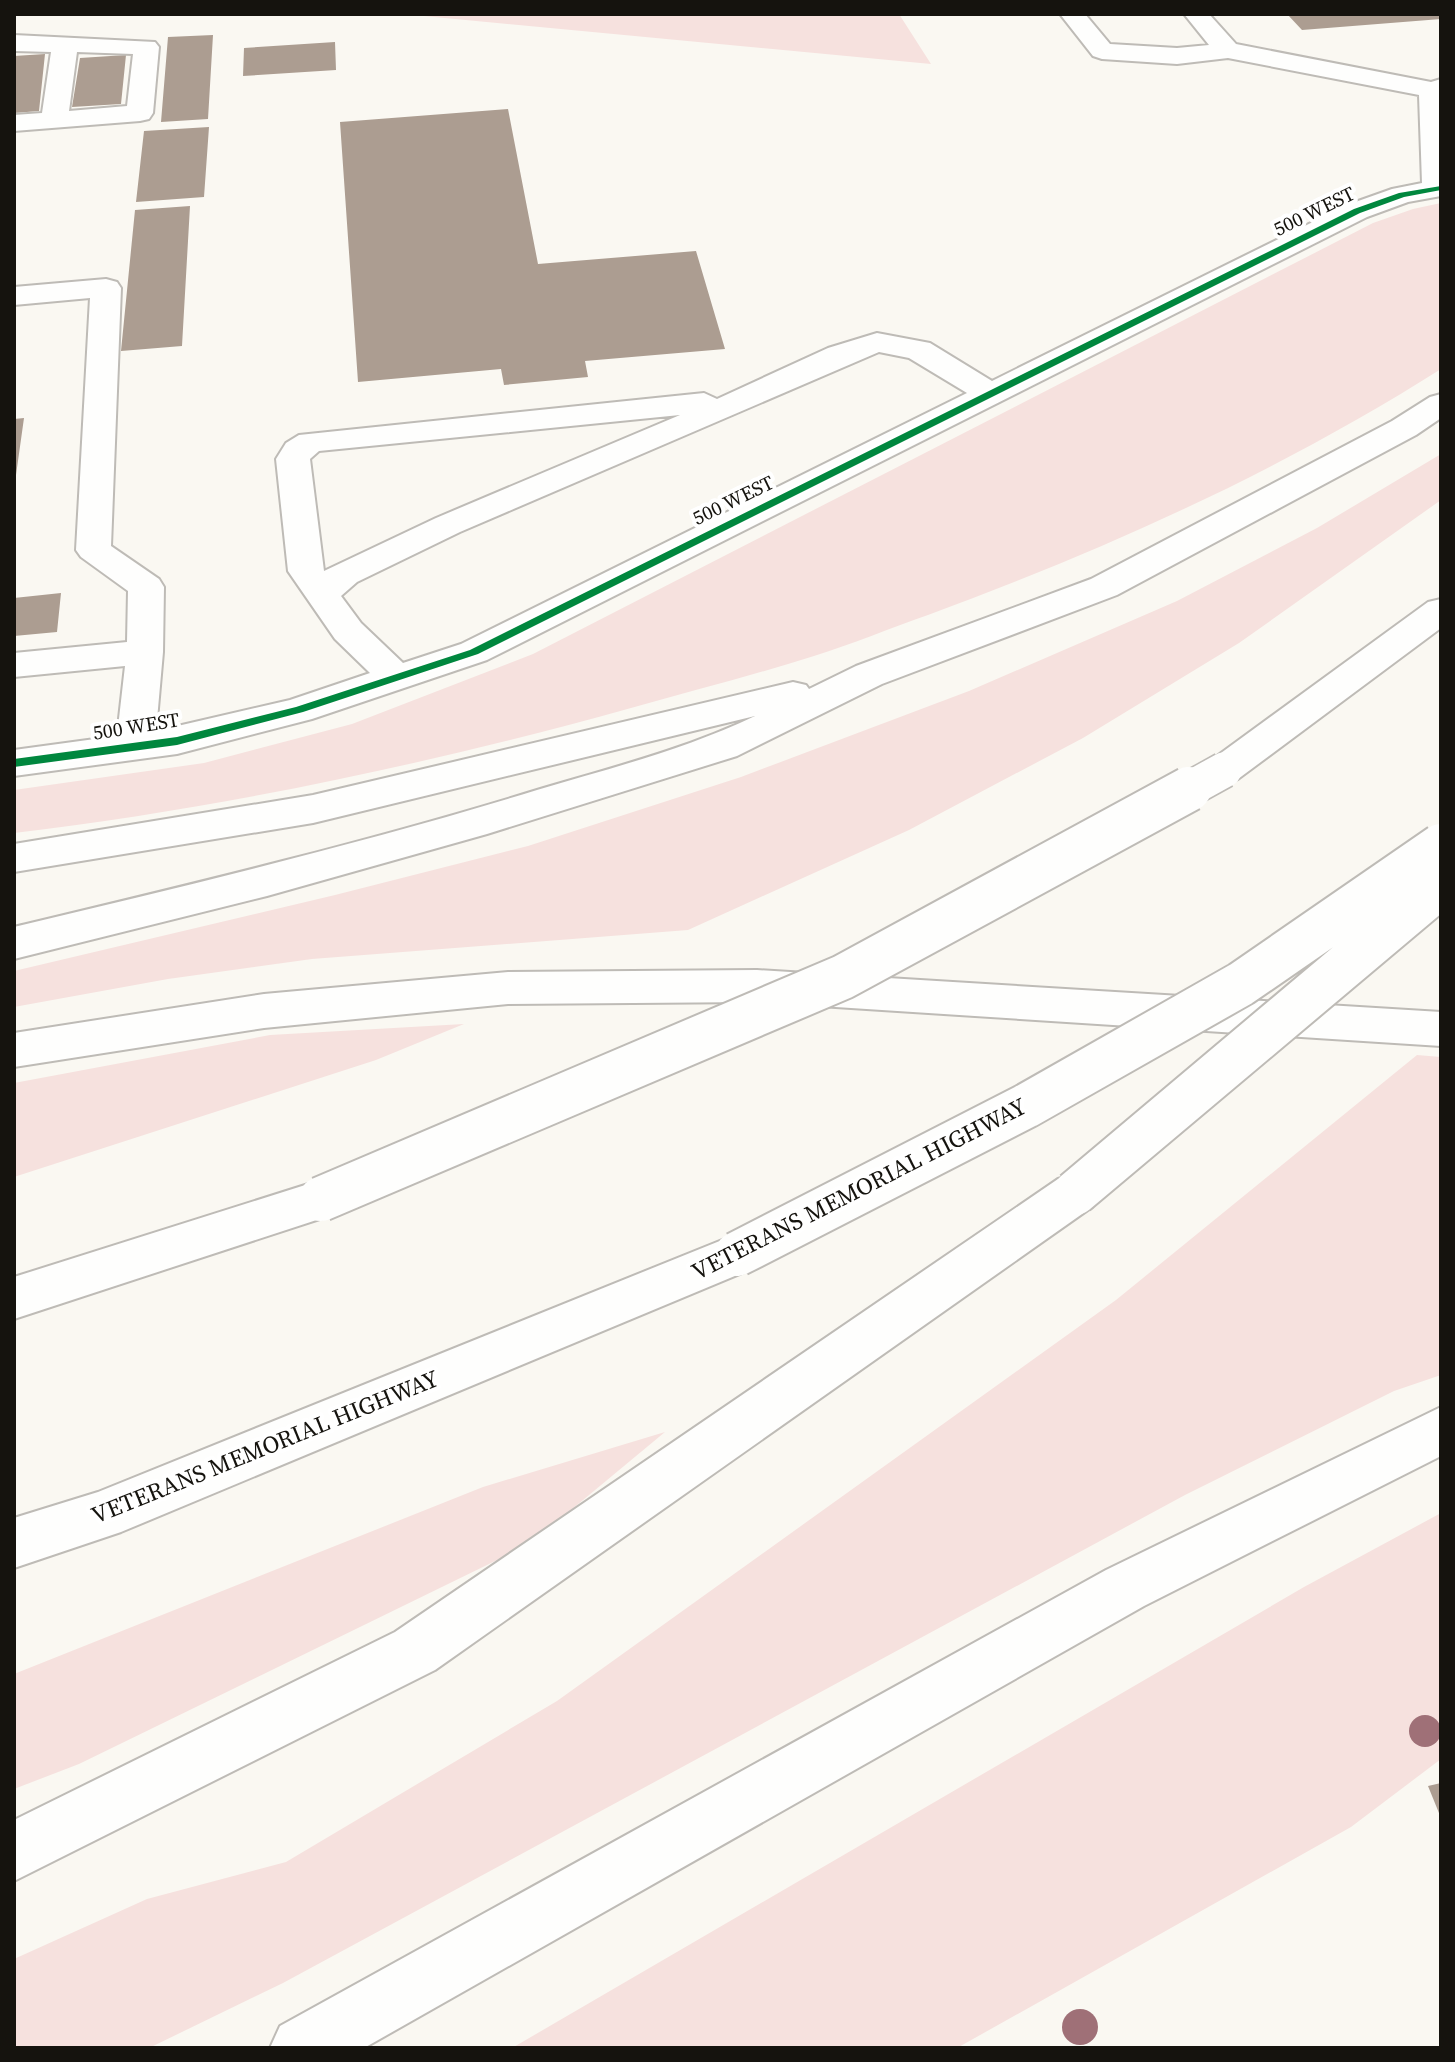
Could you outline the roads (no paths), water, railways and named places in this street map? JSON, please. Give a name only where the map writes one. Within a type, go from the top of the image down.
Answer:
[{"type":"main road","points":[[1072,14],[1102,51],[1177,56],[1228,50],[1437,88],[1438,189]]},
{"type":"main road","points":[[1196,14],[1228,50]]},
{"type":"main road","points":[[14,43],[146,47],[140,113],[14,123]]},
{"type":"main road","points":[[54,120],[65,45]]},
{"type":"main road","name":"500 WEST","points":[[14,763],[177,741],[299,710],[474,652],[1357,211],[1402,195],[1438,189]]},
{"type":"main road","points":[[14,296],[106,288],[93,550],[146,587],[145,652],[135,747]]},
{"type":"main road","points":[[321,594],[345,574],[448,525],[839,355],[877,342],[919,350],[991,394]]},
{"type":"main road","points":[[397,678],[348,631],[306,571],[293,459],[298,450],[311,442],[746,398]]},
{"type":"main road","points":[[14,943],[297,873],[473,824],[723,747],[869,675],[1104,587],[1404,428],[1441,404]]},
{"type":"main road","points":[[14,1298],[321,1199],[843,977],[1224,770],[1441,610]]},
{"type":"main road","points":[[14,665],[145,652]]},
{"type":"main road","points":[[14,858],[313,809],[869,675]]},
{"type":"main road","name":"VETERANS MEMORIAL HIGHWAY","points":[[14,1543],[102,1515],[737,1254],[1026,1106],[1241,984],[1441,846]]},
{"type":"main road","points":[[14,1851],[415,1651],[1075,1193],[1441,885]]},
{"type":"main road","points":[[14,1050],[264,1011],[508,988],[757,986],[1441,1029]]},
{"type":"main road","points":[[302,2048],[1125,1588],[1441,1430]]}]
